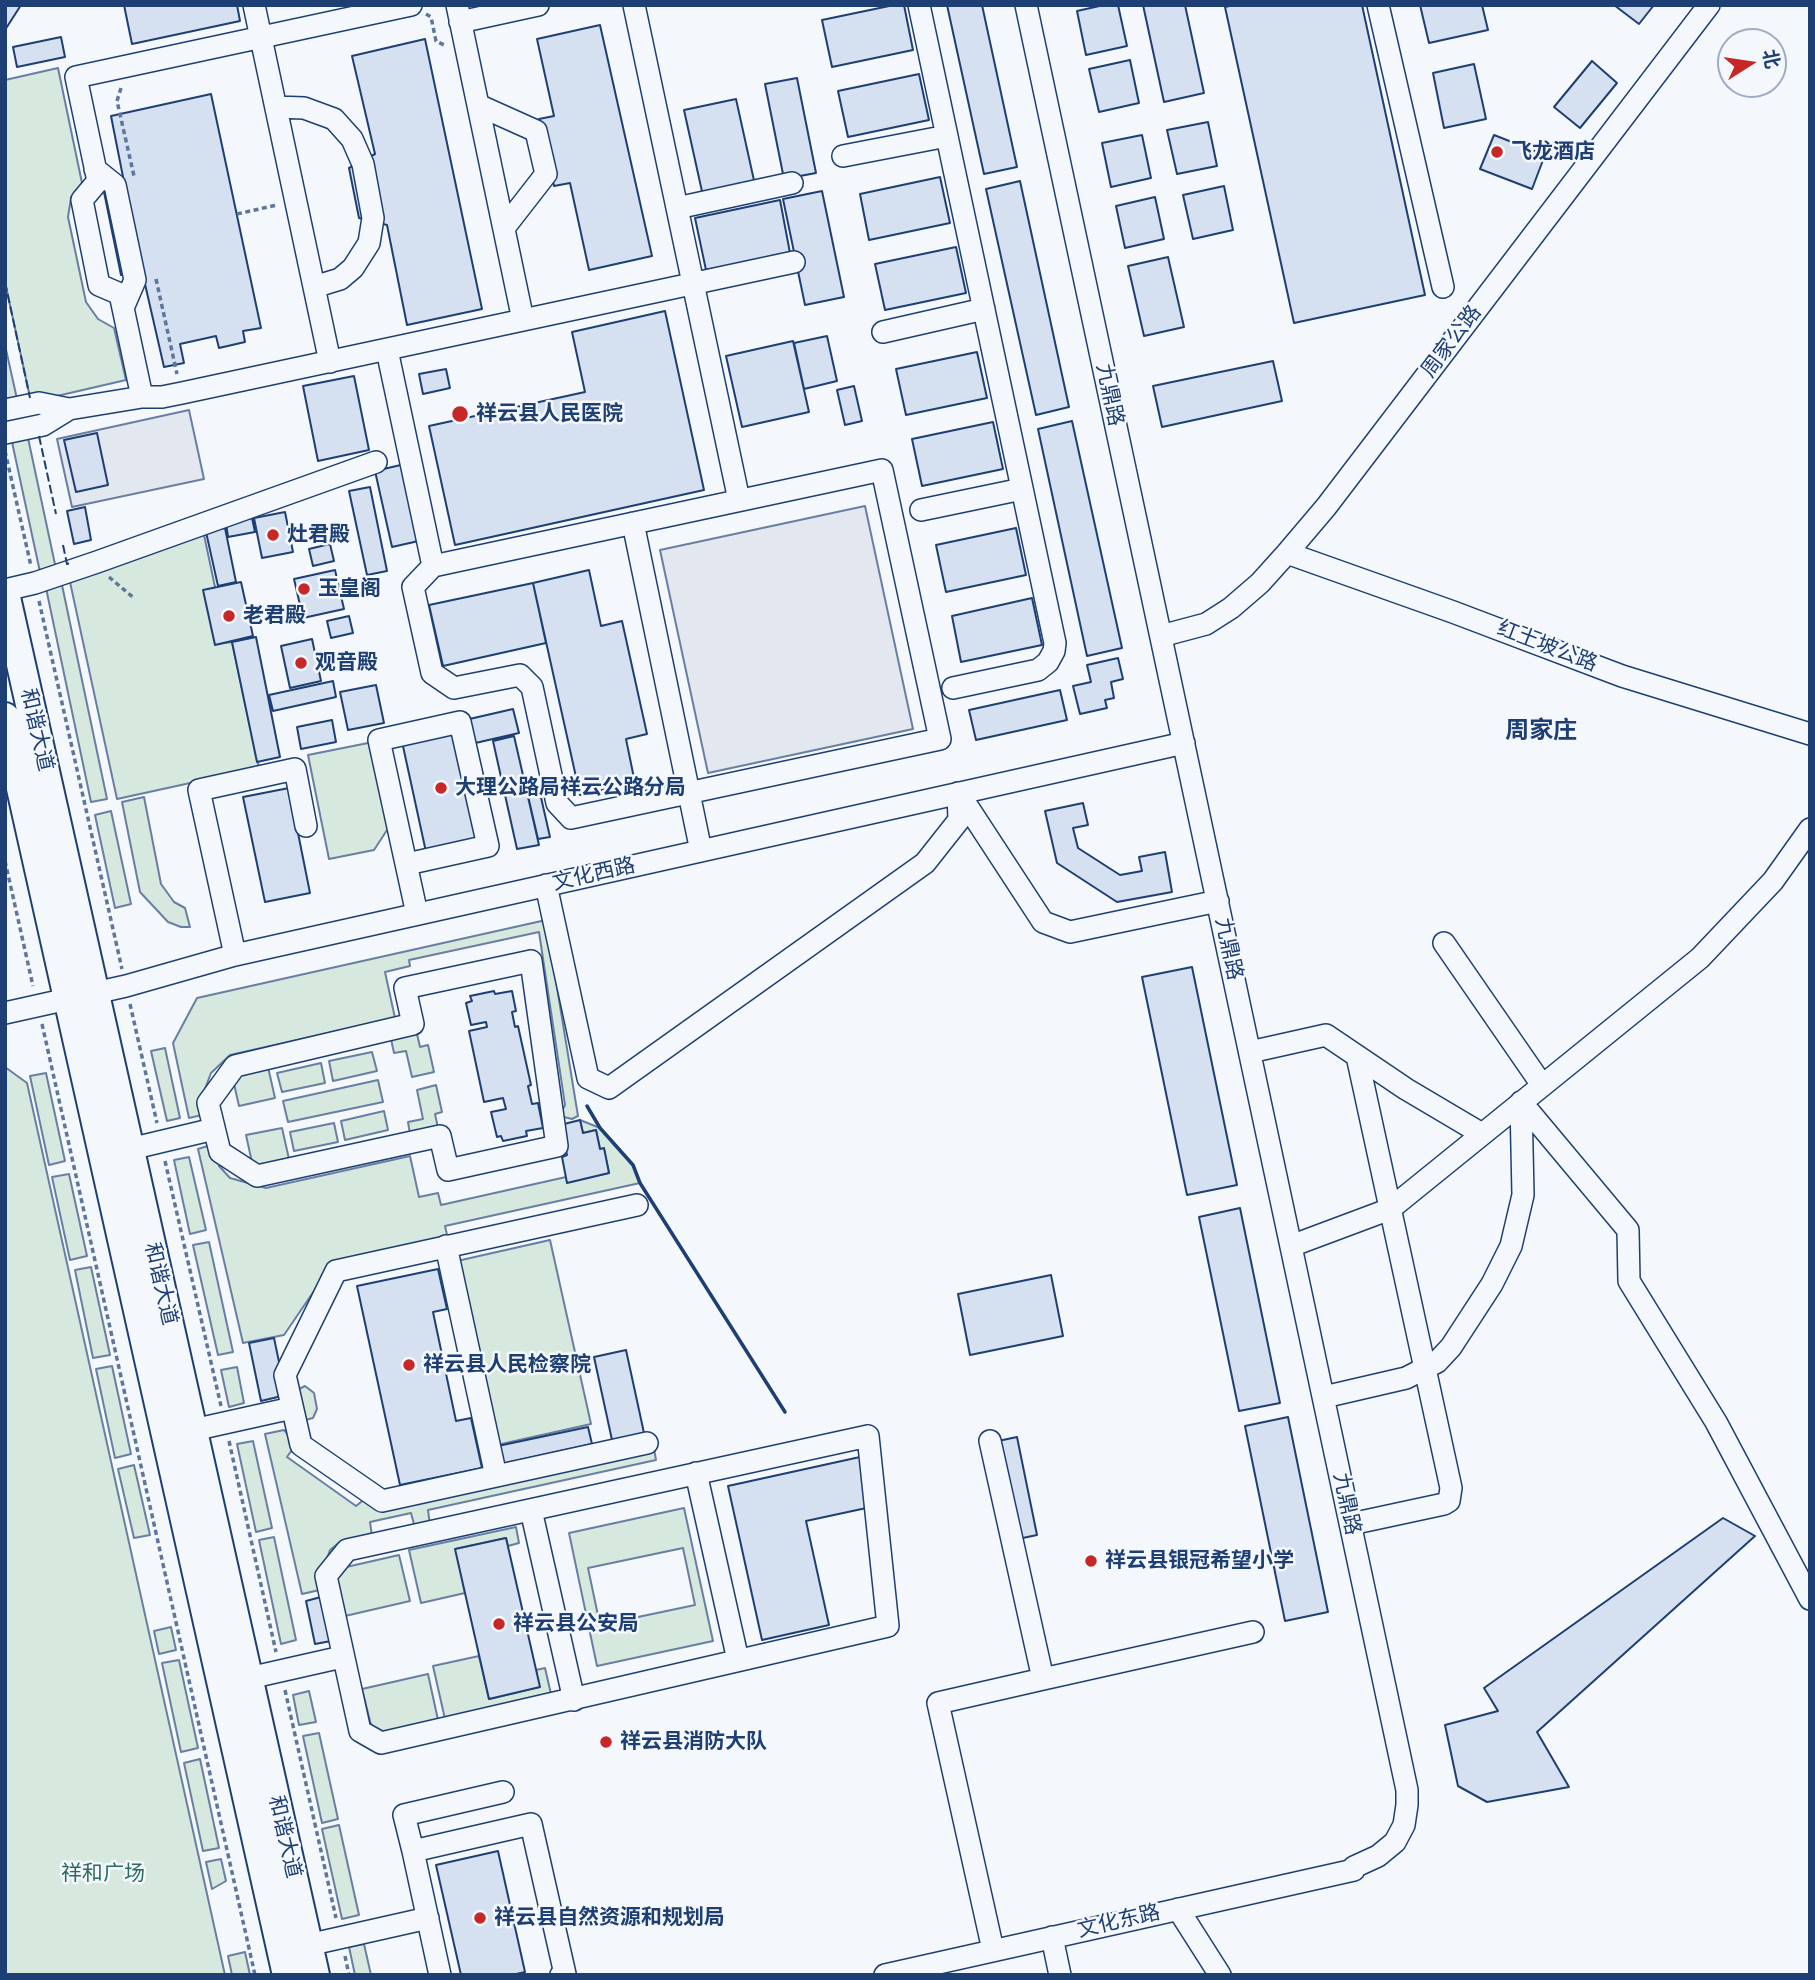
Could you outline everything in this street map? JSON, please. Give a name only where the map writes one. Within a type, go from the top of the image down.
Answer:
[{"type":"main road","name":"和谐大道","points":[[5,591],[81,995],[287,1975]]},
{"type":"main road","name":"和谐大道","points":[[5,717],[81,995],[130,1149],[315,1975]]},
{"type":"street","points":[[254,5],[330,362]]},
{"type":"street","points":[[523,320],[460,23],[538,5]]},
{"type":"street","points":[[634,5],[739,500]]},
{"type":"street","points":[[919,5],[1055,643],[1054,651],[1044,667],[1038,670],[953,688]]},
{"type":"street","name":"九鼎路","points":[[1026,5],[1408,1790],[1406,1816],[1401,1833],[1388,1849],[1354,1867],[1354,1870]]},
{"type":"street","points":[[1378,5],[1443,287]]},
{"type":"street","name":"周家公路","points":[[1161,636],[1206,624],[1231,608],[1260,583],[1287,553],[1343,485],[1709,5]]},
{"type":"street","points":[[142,397],[120,294],[99,285],[82,200],[98,181],[76,76],[261,37],[417,9]]},
{"type":"street","points":[[478,105],[536,131],[546,174],[504,228]]},
{"type":"street","points":[[276,107],[304,108],[334,119],[352,139],[363,164],[373,218],[369,243],[353,268],[340,279],[314,287]]},
{"type":"street","points":[[843,156],[947,135]]},
{"type":"street","points":[[95,169],[116,185],[135,280],[123,308]]},
{"type":"street","points":[[677,208],[792,183]]},
{"type":"street","points":[[5,410],[38,403],[69,409],[142,397],[162,397],[794,262]]},
{"type":"street","points":[[883,332],[984,309]]},
{"type":"street","points":[[387,349],[433,566]]},
{"type":"street","points":[[5,433],[43,425],[69,409]]},
{"type":"street","points":[[5,591],[97,562],[376,462]]},
{"type":"street","points":[[882,470],[940,739],[571,817],[558,803],[532,687],[520,675],[454,688],[432,673],[413,587],[433,566],[739,500],[882,470]]},
{"type":"street","points":[[921,510],[1023,489]]},
{"type":"street","points":[[633,523],[701,851]]},
{"type":"street","name":"红土坡公路","points":[[1287,553],[1454,612],[1622,676],[1810,734]]},
{"type":"street","points":[[407,864],[488,846],[460,722],[379,740],[417,914]]},
{"type":"street","name":"文化西路","points":[[5,1013],[126,985],[235,955],[1184,743]]},
{"type":"street","points":[[235,955],[199,790],[295,769],[306,826]]},
{"type":"street","points":[[546,885],[588,1078],[609,1088],[925,863],[959,820],[958,793]]},
{"type":"street","points":[[958,793],[1043,922],[1070,932],[1217,901]]},
{"type":"street","points":[[1291,1246],[1390,1209],[1700,958],[1773,881],[1810,829]]},
{"type":"street","points":[[1444,943],[1542,1086]]},
{"type":"street","points":[[531,961],[557,1146],[448,1170],[440,1136],[257,1176],[220,1152],[215,1129],[208,1103],[235,1066],[413,1024],[405,988],[531,961]]},
{"type":"street","points":[[1250,1052],[1326,1035],[1406,1090],[1482,1134]]},
{"type":"street","points":[[1351,1524],[1444,1504],[1449,1501],[1451,1488],[1357,1056]]},
{"type":"street","points":[[1324,1397],[1406,1378],[1437,1362],[1451,1347],[1492,1284],[1511,1246],[1523,1195],[1521,1102]]},
{"type":"street","points":[[1521,1102],[1628,1230],[1629,1282],[1716,1422],[1810,1600]]},
{"type":"street","points":[[130,1149],[215,1129]]},
{"type":"street","points":[[637,1205],[336,1270],[285,1375],[301,1445],[382,1501],[647,1443]]},
{"type":"street","points":[[446,1247],[496,1476]]},
{"type":"street","points":[[193,1430],[292,1408]]},
{"type":"street","points":[[868,1436],[888,1626],[381,1743],[360,1731],[326,1576],[347,1550],[696,1473],[868,1436]]},
{"type":"street","points":[[990,1441],[1043,1679]]},
{"type":"street","points":[[696,1473],[738,1660]]},
{"type":"street","points":[[531,1510],[574,1700]]},
{"type":"street","points":[[993,1950],[938,1703],[1253,1632]]},
{"type":"street","points":[[248,1678],[342,1657]]},
{"type":"street","points":[[440,1975],[404,1815],[503,1792]]},
{"type":"street","points":[[412,1851],[531,1824],[565,1974],[561,1975]]},
{"type":"street","name":"文化东路","points":[[884,1975],[1354,1870]]},
{"type":"street","points":[[1178,1909],[1220,1975]]},
{"type":"street","points":[[308,1945],[428,1918]]},
{"type":"street","points":[[1052,1937],[1060,1975]]},
{"type":"path","points":[[417,9],[429,14],[436,41],[441,45],[460,23]]},
{"type":"path","points":[[125,81],[117,101],[134,180]]},
{"type":"path","points":[[237,214],[296,201]]},
{"type":"path","points":[[155,272],[182,393]]},
{"type":"path","points":[[5,451],[349,1975]]},
{"type":"path","points":[[97,562],[112,581],[135,599]]},
{"type":"path","points":[[5,862],[255,1975]]},
{"type":"green space","points":[[58,68],[82,183],[71,198],[68,217],[86,302],[98,319],[114,328],[126,380],[31,402],[5,282],[5,80]]},
{"type":"green space","points":[[5,345],[17,399],[5,401]]},
{"type":"green space","points":[[28,438],[56,569],[40,572],[12,442]]},
{"type":"green space","points":[[203,530],[215,587],[216,644],[232,642],[259,768],[117,799],[70,582]]},
{"type":"green space","points":[[62,585],[107,799],[91,802],[46,588]]},
{"type":"green space","points":[[373,742],[391,824],[374,850],[329,859],[308,755]]},
{"type":"green space","points":[[144,797],[161,884],[174,902],[185,908],[190,927],[168,922],[140,892],[122,802]]},
{"type":"green space","points":[[111,811],[131,904],[115,908],[95,815]]},
{"type":"green space","points":[[546,920],[578,1116],[572,1119],[561,1113],[565,1105],[539,932],[409,960],[410,966],[385,972],[395,1018],[230,1055],[211,1073],[200,1102],[202,1115],[189,1118],[173,1043],[197,998]]},
{"type":"green space","points":[[417,1034],[420,1047],[428,1045],[434,1072],[412,1077],[406,1051],[394,1053],[391,1039]]},
{"type":"green space","points":[[165,1048],[180,1118],[167,1121],[151,1051]]},
{"type":"green space","points":[[372,1052],[377,1071],[333,1081],[329,1061]]},
{"type":"green space","points":[[321,1063],[325,1083],[282,1092],[277,1073]]},
{"type":"green space","name":"祥和广场","points":[[5,1067],[27,1083],[225,1975],[5,1975]]},
{"type":"green space","points":[[268,1067],[275,1098],[239,1106],[232,1075]]},
{"type":"green space","points":[[46,1073],[65,1161],[49,1165],[30,1076]]},
{"type":"green space","points":[[378,1080],[383,1102],[288,1122],[283,1101]]},
{"type":"green space","points":[[436,1085],[442,1112],[435,1114],[438,1128],[410,1134],[408,1122],[423,1119],[417,1090]]},
{"type":"green space","points":[[384,1111],[388,1130],[345,1140],[341,1121]]},
{"type":"green space","points":[[580,1120],[600,1128],[633,1165],[640,1183],[445,1226],[448,1239],[327,1272],[284,1335],[243,1343],[198,1149],[214,1144],[219,1166],[230,1178],[266,1188],[410,1156],[419,1197],[438,1193],[441,1205],[566,1177],[568,1182],[609,1173],[604,1149],[600,1149],[596,1130],[583,1133]]},
{"type":"green space","points":[[334,1123],[338,1142],[294,1151],[290,1132]]},
{"type":"green space","points":[[282,1128],[289,1159],[253,1167],[246,1135]]},
{"type":"green space","points":[[189,1157],[206,1230],[190,1234],[174,1160]]},
{"type":"green space","points":[[69,1174],[87,1256],[70,1260],[52,1177]]},
{"type":"green space","points":[[550,1240],[591,1424],[497,1445],[457,1261]]},
{"type":"green space","points":[[209,1242],[233,1352],[218,1355],[193,1245]]},
{"type":"green space","points":[[91,1267],[110,1355],[93,1358],[75,1270]]},
{"type":"green space","points":[[112,1366],[131,1454],[115,1458],[96,1369]]},
{"type":"green space","points":[[237,1367],[244,1403],[229,1407],[221,1370]]},
{"type":"green space","points":[[305,1386],[314,1393],[317,1409],[313,1418],[305,1420],[297,1390]]},
{"type":"green space","points":[[284,1430],[296,1444],[287,1457],[356,1506],[367,1497],[654,1449],[656,1460],[428,1510],[430,1525],[415,1528],[411,1513],[370,1522],[372,1536],[341,1541],[330,1550],[321,1575],[324,1589],[302,1594],[265,1434]]},
{"type":"green space","points":[[253,1441],[272,1528],[256,1532],[237,1444]]},
{"type":"green space","points":[[134,1465],[150,1535],[134,1538],[118,1469]]},
{"type":"green space","points":[[684,1508],[713,1641],[597,1666],[569,1533]],"holes":[[[683,1548],[695,1605],[600,1625],[588,1568]]]},
{"type":"green space","points":[[516,1527],[519,1543],[508,1546],[506,1538],[456,1549],[465,1593],[421,1603],[409,1550]]},
{"type":"green space","points":[[274,1537],[296,1640],[281,1644],[259,1540]]},
{"type":"green space","points":[[399,1555],[410,1601],[345,1616],[335,1576],[342,1568]]},
{"type":"green space","points":[[171,1627],[176,1650],[159,1654],[154,1631]]},
{"type":"green space","points":[[479,1656],[489,1699],[539,1687],[536,1670],[545,1668],[551,1694],[445,1719],[433,1666]]},
{"type":"green space","points":[[179,1660],[198,1748],[181,1752],[162,1663]]},
{"type":"green space","points":[[428,1674],[438,1720],[381,1733],[372,1729],[362,1689]]},
{"type":"green space","points":[[309,1691],[316,1722],[299,1725],[293,1695]]},
{"type":"green space","points":[[319,1733],[338,1819],[322,1823],[303,1736]]},
{"type":"green space","points":[[200,1759],[219,1848],[203,1851],[184,1763]]},
{"type":"green space","points":[[339,1825],[359,1915],[342,1919],[322,1829]]},
{"type":"green space","points":[[221,1859],[226,1881],[212,1889],[206,1862]]},
{"type":"green space","points":[[364,1944],[371,1975],[355,1975],[349,1947]]},
{"type":"green space","points":[[245,1952],[250,1975],[232,1975],[228,1956]]},
{"type":"shaded area","points":[[189,410],[204,479],[72,507],[57,439]]},
{"type":"shaded area","points":[[865,506],[913,729],[708,773],[660,550]]},
{"type":"building","points":[[5,5],[21,5],[5,30]]},
{"type":"building","points":[[124,5],[237,5],[240,21],[132,44]]},
{"type":"building","points":[[904,5],[913,50],[832,67],[822,20]]},
{"type":"building","points":[[947,5],[982,5],[1017,167],[984,174]]},
{"type":"building","points":[[1118,5],[1127,46],[1086,55],[1077,11]]},
{"type":"building","points":[[1143,5],[1185,5],[1204,93],[1164,102]]},
{"type":"building","points":[[1362,5],[1425,295],[1294,323],[1225,7]]},
{"type":"building","points":[[1420,5],[1482,5],[1488,30],[1429,43]]},
{"type":"building","points":[[1614,5],[1654,5],[1639,24]]},
{"type":"building","points":[[600,25],[652,256],[589,270],[570,183],[554,186],[539,119],[554,116],[537,39]]},
{"type":"building","points":[[61,37],[65,57],[17,67],[13,47]]},
{"type":"building","points":[[425,39],[482,309],[407,325],[387,225],[359,218],[349,168],[375,154],[352,56]]},
{"type":"building","points":[[1130,60],[1139,103],[1099,112],[1089,69]]},
{"type":"building","points":[[1592,61],[1617,83],[1580,128],[1554,107]]},
{"type":"building","points":[[1474,64],[1486,119],[1444,128],[1433,73]]},
{"type":"building","points":[[919,74],[929,120],[848,137],[838,91]]},
{"type":"building","points":[[797,78],[816,173],[784,179],[765,84]]},
{"type":"building","points":[[211,94],[261,328],[243,331],[245,342],[219,348],[216,336],[180,344],[184,363],[164,367],[142,271],[121,275],[104,192],[125,187],[111,116]]},
{"type":"building","points":[[736,99],[755,185],[703,196],[684,110]]},
{"type":"building","points":[[1208,122],[1217,166],[1177,174],[1167,130]]},
{"type":"building","points":[[1142,135],[1151,178],[1111,187],[1102,143]]},
{"type":"building","points":[[1494,135],[1545,155],[1532,189],[1480,169]]},
{"type":"building","points":[[940,177],[950,223],[869,240],[860,194]]},
{"type":"building","points":[[1020,181],[1069,407],[1036,415],[986,189]]},
{"type":"building","points":[[1224,186],[1233,230],[1193,239],[1183,195]]},
{"type":"building","points":[[822,191],[844,297],[805,305],[783,199]]},
{"type":"building","points":[[1155,197],[1164,239],[1125,248],[1116,206]]},
{"type":"building","points":[[780,200],[790,253],[706,270],[695,218]]},
{"type":"building","points":[[956,247],[966,293],[885,310],[875,264]]},
{"type":"building","points":[[1168,257],[1184,327],[1144,336],[1128,266]]},
{"type":"building","points":[[665,311],[704,490],[455,545],[429,426],[585,392],[572,332]]},
{"type":"building","points":[[827,336],[837,381],[804,389],[794,343]]},
{"type":"building","points":[[793,341],[809,412],[742,427],[726,356]]},
{"type":"building","points":[[977,352],[987,398],[906,415],[896,369]]},
{"type":"building","points":[[1273,361],[1282,401],[1162,427],[1153,386]]},
{"type":"building","points":[[446,369],[450,388],[423,394],[419,374]]},
{"type":"building","points":[[354,376],[369,450],[318,461],[303,386]]},
{"type":"building","points":[[854,386],[862,421],[845,425],[837,390]]},
{"type":"building","points":[[1072,421],[1122,648],[1087,656],[1038,429]]},
{"type":"building","points":[[993,422],[1003,469],[922,486],[912,439]]},
{"type":"building","points":[[97,433],[108,485],[76,492],[64,440]]},
{"type":"building","points":[[405,464],[423,540],[392,547],[375,471]]},
{"type":"building","points":[[370,487],[387,571],[367,575],[349,491]]},
{"type":"building","points":[[85,507],[91,540],[74,544],[67,511]]},
{"type":"building","name":"灶君殿","points":[[285,512],[293,552],[262,558],[254,518]]},
{"type":"building","points":[[252,518],[255,532],[228,537],[226,523]]},
{"type":"building","points":[[225,528],[236,582],[218,586],[206,532]]},
{"type":"building","points":[[1016,528],[1026,575],[946,592],[936,545]]},
{"type":"building","points":[[330,544],[334,561],[313,566],[309,549]]},
{"type":"building","name":"玉皇阁","points":[[335,570],[344,609],[303,618],[294,579]]},
{"type":"building","points":[[589,570],[601,626],[622,621],[647,734],[626,739],[635,783],[580,795],[533,583]]},
{"type":"building","name":"老君殿","points":[[241,582],[253,636],[215,645],[203,590]]},
{"type":"building","points":[[533,583],[546,643],[443,666],[429,605]]},
{"type":"building","points":[[1032,598],[1042,645],[961,662],[952,616]]},
{"type":"building","points":[[349,616],[353,633],[331,638],[327,621]]},
{"type":"building","points":[[256,637],[280,757],[257,762],[232,642]]},
{"type":"building","name":"观音殿","points":[[312,639],[321,681],[290,688],[281,646]]},
{"type":"building","points":[[1118,658],[1123,679],[1111,682],[1114,698],[1105,700],[1107,708],[1080,714],[1073,686],[1091,682],[1087,665]]},
{"type":"building","points":[[333,681],[336,697],[273,711],[269,695]]},
{"type":"building","points":[[376,685],[384,723],[348,730],[340,692]]},
{"type":"building","points":[[1060,690],[1067,720],[976,740],[969,710]]},
{"type":"building","points":[[513,709],[519,733],[471,744],[465,720]]},
{"type":"building","points":[[332,720],[336,742],[301,749],[297,727]]},
{"type":"building","name":"大理公路局祥云公路分局","points":[[456,725],[481,839],[426,852],[401,737]]},
{"type":"building","points":[[514,736],[539,845],[517,849],[493,741]]},
{"type":"building","points":[[289,788],[310,893],[265,902],[243,797]]},
{"type":"building","points":[[540,793],[550,837],[538,839],[528,796]]},
{"type":"building","points":[[1083,803],[1088,825],[1073,828],[1078,848],[1120,875],[1142,871],[1139,857],[1165,852],[1172,892],[1117,902],[1057,863],[1045,811]]},
{"type":"building","points":[[1192,967],[1237,1185],[1187,1195],[1142,977]]},
{"type":"building","points":[[494,991],[495,994],[512,991],[516,1011],[512,1012],[515,1027],[518,1026],[531,1085],[528,1086],[532,1104],[538,1103],[543,1128],[526,1131],[527,1136],[503,1141],[501,1136],[497,1137],[491,1112],[506,1109],[503,1098],[484,1102],[469,1031],[487,1027],[486,1022],[471,1025],[466,1003],[472,1001],[470,996]]},
{"type":"building","points":[[580,1120],[583,1133],[596,1130],[600,1149],[604,1148],[609,1173],[567,1183],[562,1157],[567,1155],[560,1125]]},
{"type":"building","points":[[1240,1208],[1280,1403],[1239,1411],[1199,1217]]},
{"type":"building","name":"祥云县人民检察院","points":[[438,1269],[447,1309],[433,1312],[456,1421],[471,1418],[482,1468],[400,1485],[357,1286]]},
{"type":"building","points":[[1051,1275],[1063,1336],[970,1355],[958,1294]]},
{"type":"building","points":[[274,1338],[286,1395],[261,1401],[249,1343]]},
{"type":"building","points":[[626,1350],[644,1433],[612,1440],[594,1357]]},
{"type":"building","points":[[1288,1417],[1328,1612],[1285,1621],[1245,1426]]},
{"type":"building","points":[[588,1427],[592,1444],[497,1465],[493,1447]]},
{"type":"building","points":[[1017,1437],[1037,1535],[1018,1539],[998,1441]]},
{"type":"building","points":[[860,1457],[871,1507],[806,1521],[829,1625],[762,1640],[728,1486]]},
{"type":"building","points":[[1723,1518],[1755,1536],[1537,1732],[1569,1787],[1487,1802],[1458,1786],[1445,1725],[1498,1711],[1484,1688]]},
{"type":"building","name":"祥云县公安局","points":[[506,1538],[540,1687],[489,1699],[455,1549]]},
{"type":"building","points":[[321,1597],[331,1641],[315,1644],[306,1601]]},
{"type":"building","name":"祥云县自然资源和规划局","points":[[498,1851],[525,1972],[512,1975],[461,1975],[436,1865]]},
{"type":"fence","points":[[5,282],[30,398]]},
{"type":"fence","points":[[39,436],[56,514]]},
{"type":"fence","points":[[63,545],[67,564],[71,563]]},
{"type":"wall","points":[[587,1106],[600,1128],[633,1165],[640,1183],[785,1412]]},
{"type":"place","name":"飞龙酒店","points":[[1497,152]]},
{"type":"place","name":"祥云县人民医院","points":[[460,414]]},
{"type":"place","name":"灶君殿","points":[[273,535]]},
{"type":"place","name":"玉皇阁","points":[[304,589]]},
{"type":"place","name":"老君殿","points":[[229,616]]},
{"type":"place","name":"观音殿","points":[[301,663]]},
{"type":"place","name":"大理公路局祥云公路分局","points":[[441,788]]},
{"type":"place","name":"祥云县人民检察院","points":[[409,1365]]},
{"type":"place","name":"祥云县银冠希望小学","points":[[1091,1561]]},
{"type":"place","name":"祥云县公安局","points":[[499,1624]]},
{"type":"place","name":"祥云县消防大队","points":[[606,1742]]},
{"type":"place","name":"祥云县自然资源和规划局","points":[[480,1918]]},
{"type":"district","name":"周家庄","points":[[1541,732]]}]
